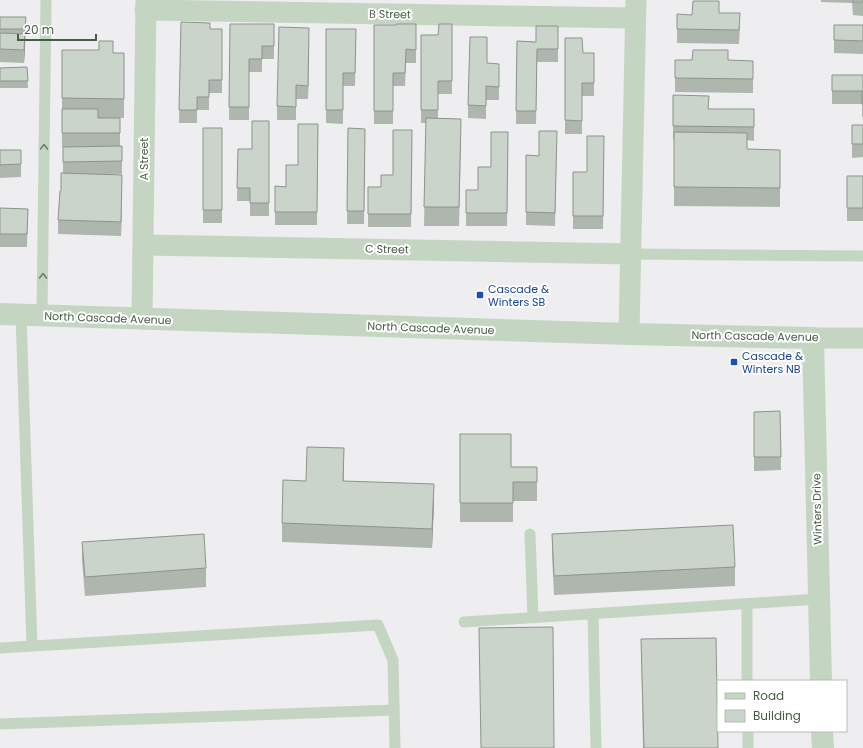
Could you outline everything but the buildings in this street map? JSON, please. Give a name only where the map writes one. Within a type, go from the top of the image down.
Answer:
[{"type":"street","name":"B Street","points":[[145,5],[635,9]]},
{"type":"street","name":"A Street","points":[[142,319],[145,5]]},
{"type":"street","points":[[629,334],[632,254],[635,9]]},
{"type":"street","name":"C Street","points":[[143,245],[632,254]]},
{"type":"street","name":"North Cascade Avenue","points":[[0,314],[629,334],[863,338]]},
{"type":"street","name":"Winters Drive","points":[[814,338],[821,680]]},
{"type":"street","points":[[822,732],[823,748]]},
{"type":"lane","points":[[32,646],[32,315],[46,0]]},
{"type":"lane","points":[[632,254],[863,256]]},
{"type":"lane","points":[[530,534],[534,618]]},
{"type":"lane","points":[[464,622],[819,599]]},
{"type":"lane","points":[[747,604],[748,680]]},
{"type":"lane","points":[[593,614],[596,748]]},
{"type":"lane","points":[[0,648],[378,625],[393,660],[395,748]]},
{"type":"lane","points":[[0,724],[394,710]]},
{"type":"lane","points":[[748,732],[748,748]]},
{"type":"place","name":"Cascade & Winters SB","points":[[480,295]]},
{"type":"place","name":"Cascade & Winters NB","points":[[734,362]]}]
